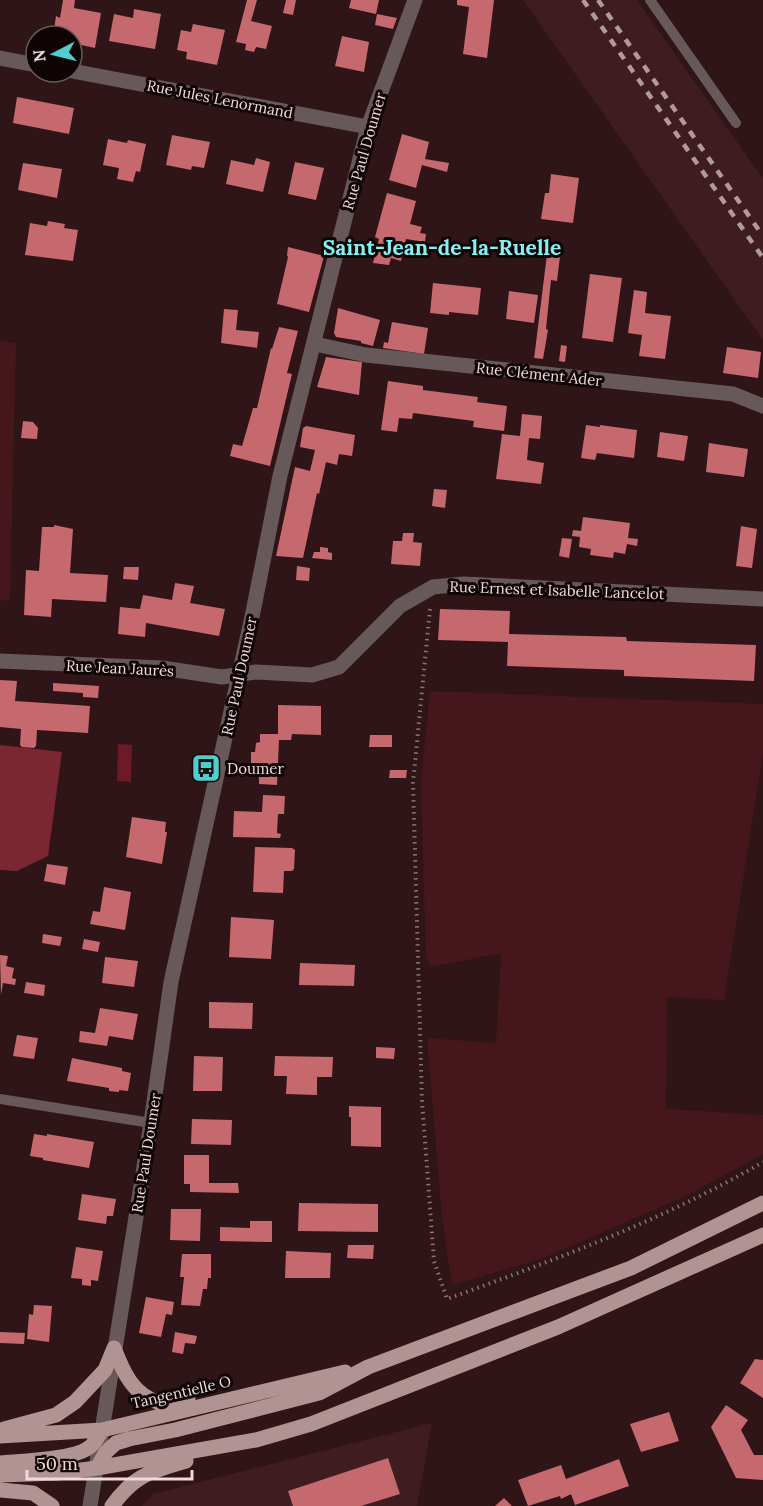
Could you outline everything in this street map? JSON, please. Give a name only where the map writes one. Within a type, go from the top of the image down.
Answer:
[{"type":"main road","points":[[97,1468],[106,1452],[116,1443],[319,1393],[368,1367],[631,1268],[763,1203]]},
{"type":"main road","points":[[112,1506],[129,1486],[145,1474],[311,1424],[558,1327],[763,1235]]},
{"type":"main road","points":[[114,1348],[124,1374],[135,1388],[162,1404],[368,1367]]},
{"type":"main road","points":[[0,1431],[56,1415],[75,1402],[105,1370],[114,1348]]},
{"type":"main road","name":"Tangentielle O","points":[[0,1436],[102,1430],[368,1367]]},
{"type":"main road","points":[[0,1463],[57,1458],[81,1452],[91,1446],[102,1430]]},
{"type":"main road","points":[[0,1475],[58,1473],[97,1468],[256,1440]]},
{"type":"main road","points":[[0,1490],[33,1493],[52,1506]]},
{"type":"street","name":"Rue Paul Doumer","points":[[90,1506],[171,982],[239,675],[280,476],[368,127],[415,0]]},
{"type":"street","points":[[0,58],[24,63]]},
{"type":"street","name":"Rue Jules Lenormand","points":[[84,73],[368,127]]},
{"type":"street","name":"Rue Clément Ader","points":[[315,344],[366,355],[734,394],[763,406]]},
{"type":"street","name":"Rue Ernest et Isabelle Lancelot","points":[[239,675],[256,672],[312,675],[339,667],[400,606],[433,587],[464,584],[763,599]]},
{"type":"street","name":"Rue Jean Jaurès","points":[[0,661],[162,668],[222,677],[239,675]]},
{"type":"lane","points":[[650,0],[736,123]]},
{"type":"lane","points":[[0,1099],[151,1123]]},
{"type":"path","points":[[433,587],[413,783],[422,1101],[434,1262],[447,1299],[566,1255],[717,1189],[763,1162]]},
{"type":"shaded area","points":[[523,0],[637,0],[763,179],[763,340]]},
{"type":"shaded area","points":[[0,341],[16,343],[10,601],[0,600]]},
{"type":"shaded area","points":[[430,691],[763,704],[763,753],[724,1000],[667,997],[666,1109],[763,1115],[763,1154],[686,1196],[541,1259],[452,1285],[442,1218],[427,1038],[496,1043],[501,953],[431,967],[426,957],[421,784]]},
{"type":"shaded area","points":[[118,744],[132,745],[131,782],[117,781]]},
{"type":"shaded area","points":[[0,745],[62,752],[48,856],[17,871],[0,870]]},
{"type":"shaded area","points":[[432,1423],[417,1506],[142,1506],[153,1494]]},
{"type":"building","points":[[63,0],[75,0],[74,8],[101,13],[95,48],[84,46],[84,24],[55,24],[56,16],[60,18]]},
{"type":"building","points":[[247,0],[257,0],[251,21],[272,26],[266,49],[256,47],[254,52],[245,50],[246,44],[236,42]]},
{"type":"building","points":[[286,0],[296,0],[293,15],[283,13]]},
{"type":"building","points":[[351,0],[379,0],[376,14],[349,8]]},
{"type":"building","points":[[457,0],[494,0],[487,58],[463,54],[469,7],[457,5]]},
{"type":"building","points":[[134,9],[161,14],[155,49],[109,41],[114,14],[133,18]]},
{"type":"building","points":[[377,14],[397,18],[393,29],[375,25]]},
{"type":"building","points":[[193,24],[225,30],[217,65],[186,59],[187,52],[177,50],[181,30],[191,32]]},
{"type":"building","points":[[342,36],[369,42],[364,72],[335,66]]},
{"type":"building","points":[[17,97],[74,108],[69,134],[13,123]]},
{"type":"building","points":[[402,134],[429,142],[425,159],[449,163],[447,172],[422,165],[416,188],[389,180]]},
{"type":"building","points":[[172,135],[210,142],[204,168],[192,166],[191,170],[166,165]]},
{"type":"building","points":[[108,139],[146,144],[140,172],[136,171],[133,182],[117,179],[119,168],[103,165]]},
{"type":"building","points":[[256,158],[270,162],[263,192],[226,184],[231,160],[254,165]]},
{"type":"building","points":[[295,162],[324,168],[316,200],[288,194]]},
{"type":"building","points":[[23,163],[62,169],[57,198],[18,190]]},
{"type":"building","points":[[551,174],[579,178],[573,223],[541,219],[545,193],[549,193]]},
{"type":"building","points":[[387,193],[416,201],[410,224],[422,227],[420,233],[426,234],[425,242],[406,239],[405,257],[402,256],[401,261],[391,258],[389,265],[373,263],[379,239],[375,237]]},
{"type":"building","points":[[48,221],[65,224],[64,228],[78,230],[73,261],[25,255],[30,223],[47,226]]},
{"type":"building","points":[[548,246],[561,248],[557,281],[551,280],[546,329],[548,330],[543,359],[534,358]]},
{"type":"building","points":[[288,247],[324,256],[309,312],[277,304],[288,257]]},
{"type":"building","points":[[590,274],[622,278],[613,342],[582,338]]},
{"type":"building","points":[[433,283],[481,288],[478,315],[430,313]]},
{"type":"building","points":[[634,290],[647,292],[645,313],[671,316],[665,359],[639,356],[642,335],[628,333]]},
{"type":"building","points":[[509,291],[538,295],[534,323],[506,319]]},
{"type":"building","points":[[338,308],[380,320],[373,346],[361,343],[361,341],[336,337],[334,333]]},
{"type":"building","points":[[224,309],[238,310],[236,330],[259,332],[257,348],[221,343]]},
{"type":"building","points":[[392,322],[428,328],[424,354],[383,348],[384,342],[388,343]]},
{"type":"building","points":[[279,327],[298,331],[287,373],[292,374],[270,466],[230,456],[233,444],[242,446],[253,408],[257,408],[271,348]]},
{"type":"building","points":[[561,345],[567,346],[565,362],[559,361]]},
{"type":"building","points":[[727,347],[761,352],[758,378],[723,373]]},
{"type":"building","points":[[326,357],[362,362],[359,395],[317,387]]},
{"type":"building","points":[[388,381],[423,386],[423,390],[478,397],[477,402],[507,406],[504,431],[473,427],[474,421],[413,413],[412,419],[399,418],[397,432],[381,430]]},
{"type":"building","points":[[522,414],[542,416],[540,439],[529,438],[527,460],[544,463],[541,484],[496,479],[502,434],[520,436]]},
{"type":"building","points":[[23,421],[33,422],[38,428],[37,439],[21,438]]},
{"type":"building","points":[[586,425],[637,430],[634,458],[597,453],[595,460],[581,458]]},
{"type":"building","points":[[306,426],[355,435],[352,456],[339,454],[337,465],[326,462],[303,558],[276,556],[295,467],[310,471],[315,450],[300,447],[303,428]]},
{"type":"building","points":[[660,432],[688,436],[684,461],[657,457]]},
{"type":"building","points":[[709,443],[748,449],[744,477],[706,472]]},
{"type":"building","points":[[434,489],[447,490],[445,508],[432,506]]},
{"type":"building","points":[[583,517],[630,523],[628,538],[638,539],[637,546],[627,544],[625,554],[614,552],[613,558],[590,555],[591,549],[579,547],[580,537],[572,536],[573,530],[581,531]]},
{"type":"building","points":[[54,525],[73,529],[70,573],[108,575],[106,602],[52,599],[51,617],[24,615],[26,570],[39,571],[42,527],[54,527]]},
{"type":"building","points":[[741,526],[757,529],[752,568],[736,566]]},
{"type":"building","points":[[403,533],[414,533],[413,542],[422,543],[420,566],[391,564],[393,541],[402,541]]},
{"type":"building","points":[[562,538],[572,539],[569,558],[559,556]]},
{"type":"building","points":[[320,547],[328,548],[328,552],[332,553],[332,560],[312,558],[314,552],[320,552]]},
{"type":"building","points":[[297,566],[310,568],[309,581],[296,580]]},
{"type":"building","points":[[124,567],[139,567],[138,580],[123,579]]},
{"type":"building","points":[[175,583],[194,586],[190,603],[225,609],[219,636],[146,623],[145,637],[118,634],[120,607],[140,609],[143,595],[172,600]]},
{"type":"building","points":[[440,609],[510,611],[509,634],[626,637],[627,641],[756,645],[754,681],[624,676],[624,670],[507,666],[508,642],[438,640]]},
{"type":"building","points":[[0,680],[17,681],[15,701],[90,706],[88,733],[37,730],[36,746],[34,748],[22,747],[20,745],[21,729],[0,727]]},
{"type":"building","points":[[53,683],[99,686],[98,698],[83,697],[83,693],[53,691]]},
{"type":"building","points":[[278,705],[321,706],[321,735],[292,734],[291,740],[279,740],[277,785],[259,784],[259,766],[251,766],[251,752],[255,752],[256,743],[260,742],[260,734],[278,734]]},
{"type":"building","points":[[370,735],[392,735],[392,747],[369,747]]},
{"type":"building","points":[[390,770],[407,770],[406,778],[389,778]]},
{"type":"building","points":[[263,795],[285,796],[284,814],[278,814],[277,833],[281,834],[280,838],[233,837],[234,811],[262,812]]},
{"type":"building","points":[[132,817],[166,822],[165,832],[167,832],[162,864],[126,857]]},
{"type":"building","points":[[255,847],[295,850],[294,869],[284,871],[283,893],[253,892]]},
{"type":"building","points":[[47,864],[68,867],[65,885],[44,881]]},
{"type":"building","points":[[104,887],[131,892],[125,930],[90,924],[93,911],[100,912]]},
{"type":"building","points":[[231,917],[274,920],[271,959],[229,957]]},
{"type":"building","points":[[43,934],[62,937],[60,946],[42,943]]},
{"type":"building","points":[[84,939],[100,942],[98,952],[82,949]]},
{"type":"building","points":[[0,955],[8,956],[6,966],[14,968],[12,978],[16,979],[15,985],[3,983],[1,995]]},
{"type":"building","points":[[105,957],[138,961],[134,987],[102,983]]},
{"type":"building","points":[[300,963],[355,965],[354,986],[299,985]]},
{"type":"building","points":[[26,982],[45,985],[44,996],[24,993]]},
{"type":"building","points":[[209,1002],[253,1003],[252,1029],[209,1028]]},
{"type":"building","points":[[100,1008],[138,1014],[133,1040],[109,1036],[107,1046],[79,1042],[80,1031],[95,1033]]},
{"type":"building","points":[[17,1035],[38,1038],[34,1059],[13,1056]]},
{"type":"building","points":[[376,1047],[395,1048],[394,1059],[376,1058]]},
{"type":"building","points":[[194,1056],[223,1057],[222,1091],[193,1091]]},
{"type":"building","points":[[275,1056],[333,1057],[332,1077],[317,1077],[317,1095],[286,1094],[287,1076],[274,1076]]},
{"type":"building","points":[[72,1058],[122,1068],[122,1071],[131,1073],[128,1091],[109,1091],[109,1088],[67,1081]]},
{"type":"building","points":[[349,1106],[381,1107],[381,1147],[351,1146]]},
{"type":"building","points":[[192,1119],[232,1120],[231,1145],[191,1144]]},
{"type":"building","points":[[34,1134],[94,1142],[89,1168],[30,1156]]},
{"type":"building","points":[[184,1155],[209,1155],[209,1183],[238,1183],[239,1193],[190,1192],[190,1184],[184,1184]]},
{"type":"building","points":[[82,1194],[116,1199],[113,1216],[107,1216],[106,1224],[78,1220]]},
{"type":"building","points":[[299,1203],[378,1204],[378,1232],[298,1231]]},
{"type":"building","points":[[171,1209],[201,1209],[200,1241],[170,1240]]},
{"type":"building","points":[[250,1221],[272,1221],[272,1242],[220,1241],[220,1227],[250,1228]]},
{"type":"building","points":[[348,1245],[374,1245],[373,1259],[347,1258]]},
{"type":"building","points":[[76,1247],[103,1251],[98,1281],[91,1280],[91,1286],[82,1285],[82,1279],[71,1278]]},
{"type":"building","points":[[286,1251],[331,1253],[330,1278],[285,1278]]},
{"type":"building","points":[[182,1254],[211,1254],[211,1278],[208,1278],[207,1289],[203,1289],[200,1306],[181,1305],[184,1277],[180,1277]]},
{"type":"building","points":[[146,1297],[174,1302],[172,1315],[166,1314],[161,1337],[139,1333]]},
{"type":"building","points":[[34,1305],[52,1306],[49,1342],[27,1339],[29,1314],[33,1315]]},
{"type":"building","points":[[0,1332],[25,1333],[24,1344],[0,1343]]},
{"type":"building","points":[[175,1332],[197,1336],[195,1344],[185,1343],[183,1354],[172,1352]]},
{"type":"building","points":[[755,1359],[763,1360],[763,1398],[740,1383]]},
{"type":"building","points":[[726,1405],[748,1420],[741,1430],[754,1455],[763,1455],[763,1480],[736,1478],[711,1427]]},
{"type":"building","points":[[669,1412],[679,1441],[641,1452],[630,1424]]},
{"type":"building","points":[[388,1458],[400,1494],[361,1506],[293,1506],[288,1491]]},
{"type":"building","points":[[619,1459],[629,1486],[575,1505],[571,1494],[561,1499],[560,1496],[528,1506],[518,1480],[561,1465],[566,1479]]},
{"type":"building","points":[[504,1498],[512,1506],[495,1506]]},
{"type":"railway","points":[[583,0],[763,258]]},
{"type":"railway","points":[[598,0],[763,236]]},
{"type":"place","name":"Doumer","points":[[206,768]]},
{"type":"district","name":"Saint-Jean-de-la-Ruelle","points":[[442,247]]}]
